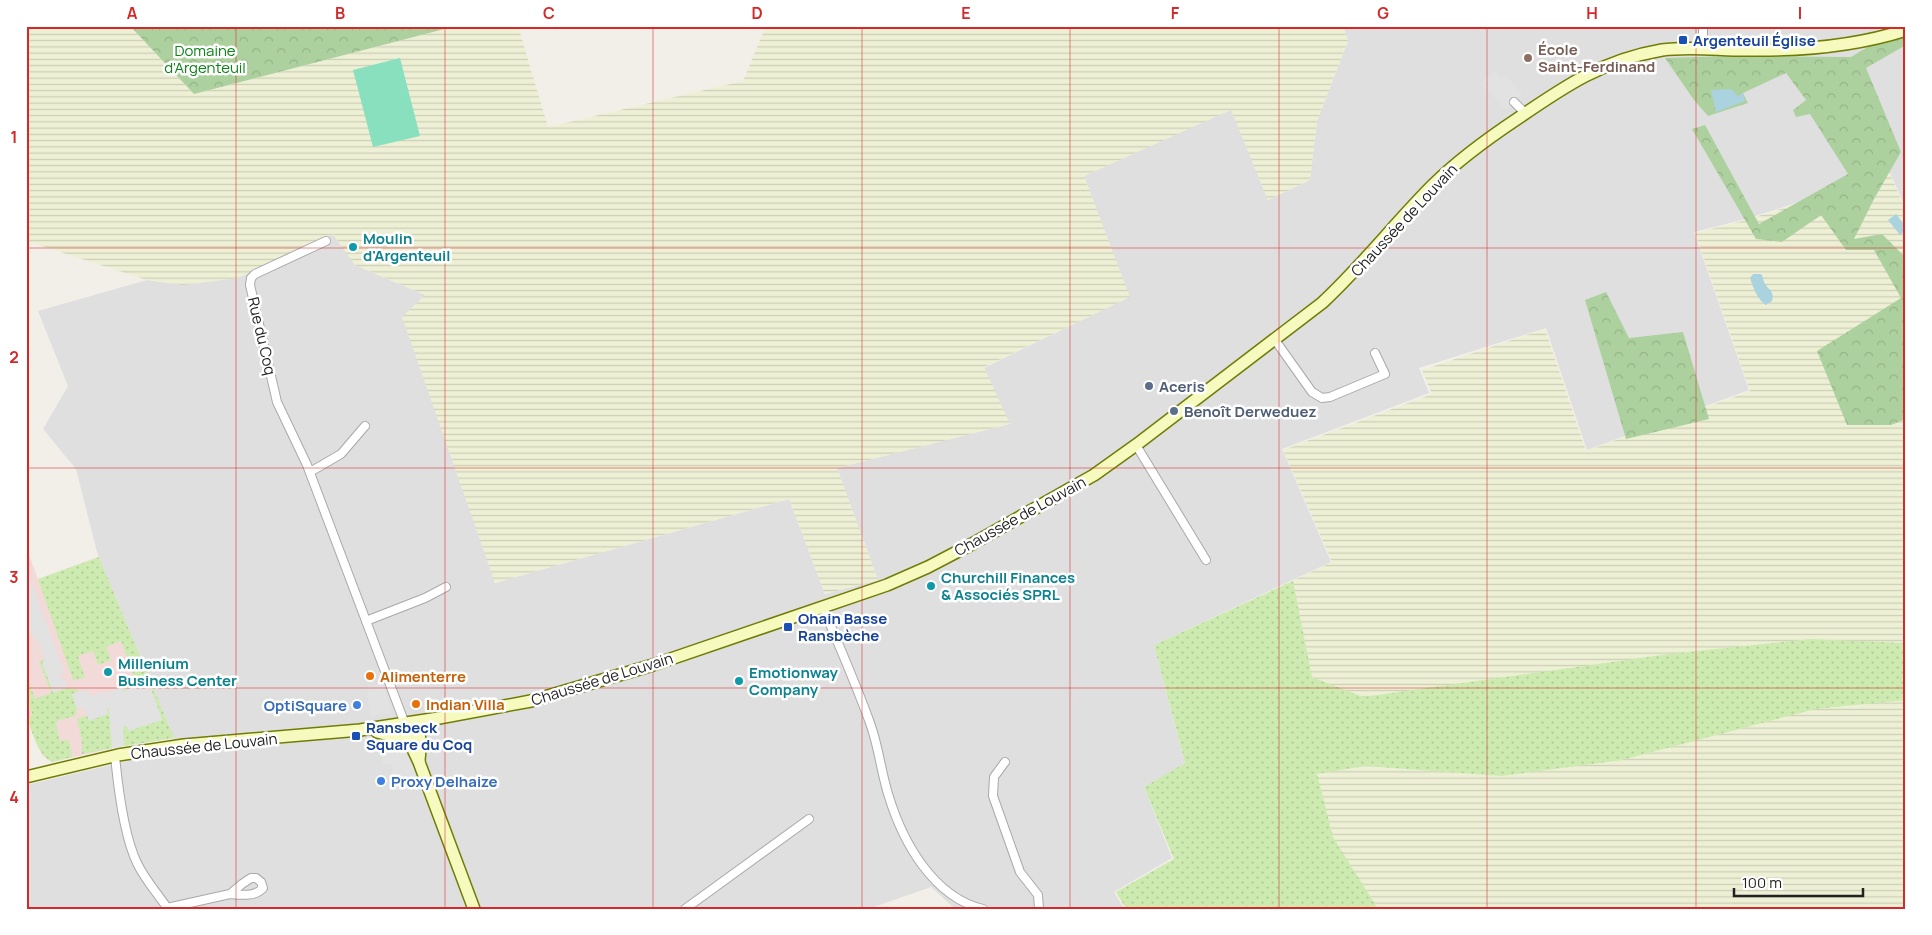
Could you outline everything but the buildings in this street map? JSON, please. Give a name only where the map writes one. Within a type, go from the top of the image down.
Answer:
[{"type":"main road","name":"Chaussée de Louvain","points":[[26,777],[115,756],[184,745],[360,730],[405,724],[532,701],[653,665],[887,585],[928,567],[972,544],[1094,475],[1136,446],[1322,303],[1347,280],[1433,185],[1480,144],[1579,78],[1616,61],[1664,50],[1791,50],[1831,48],[1906,30]]},
{"type":"main road","points":[[416,743],[440,718]]},
{"type":"main road","points":[[405,724],[416,743],[419,762],[474,909]]},
{"type":"main road","points":[[360,730],[386,733],[416,743]]},
{"type":"street","points":[[1703,26],[1703,49]]},
{"type":"street","points":[[1514,102],[1525,114]]},
{"type":"street","name":"Rue du Coq","points":[[326,241],[254,274],[250,280],[277,402],[310,472],[405,724]]},
{"type":"street","points":[[1275,340],[1312,392],[1322,398],[1330,397],[1385,374],[1375,353]]},
{"type":"street","points":[[310,472],[341,454],[365,426]]},
{"type":"street","points":[[1136,446],[1206,560]]},
{"type":"street","points":[[366,621],[425,598],[446,587]]},
{"type":"street","points":[[823,607],[871,724],[888,796],[909,844],[945,890],[968,904],[983,909]]},
{"type":"street","points":[[115,756],[118,785],[134,856],[146,878],[168,908],[230,894]]},
{"type":"street","points":[[1005,762],[994,777],[993,796],[1020,872],[1038,895],[1039,909]]},
{"type":"street","points":[[685,909],[808,819]]},
{"type":"shaded area","points":[[1343,26],[1906,26],[1906,208],[1890,173],[1746,219],[1694,232],[1749,390],[1587,450],[1546,328],[1419,368],[1429,393],[1282,449],[1331,562],[1154,645],[1185,764],[1144,787],[1172,858],[1114,892],[1124,909],[958,909],[953,907],[931,887],[868,909],[26,909],[26,785],[175,752],[174,738],[97,552],[76,469],[43,429],[68,386],[38,311],[147,280],[183,285],[279,259],[333,234],[355,265],[425,295],[495,583],[789,499],[825,594],[878,580],[837,468],[1009,424],[984,368],[1129,297],[1084,176],[1231,109],[1268,200],[1310,180],[1317,121],[1348,41]]},
{"type":"shaded area","points":[[1494,71],[1501,78],[1505,75],[1522,94],[1506,110],[1480,83]]},
{"type":"shaded area","points":[[26,547],[38,579],[99,557],[174,738],[118,747],[52,762],[42,755],[26,718]]},
{"type":"shaded area","points":[[26,568],[64,672],[58,675],[65,680],[67,688],[53,693],[42,662],[45,661],[39,643],[33,635],[26,634],[29,614],[27,615],[26,613]]},
{"type":"shaded area","points":[[147,677],[162,720],[128,731],[126,725],[123,726],[124,746],[112,748],[109,709],[106,708],[108,714],[89,721],[84,707],[77,709],[72,694],[87,689],[90,697],[103,692],[106,698],[108,697],[106,693],[122,687],[124,692],[126,691],[124,685]]},
{"type":"shaded area","points":[[383,684],[392,713],[370,716],[367,690],[370,686]]},
{"type":"shaded area","points":[[379,737],[397,744],[405,753],[412,762],[421,788],[392,790],[392,764],[383,765]]},
{"type":"green space","points":[[26,26],[130,26],[194,94],[456,26],[518,26],[548,127],[743,81],[766,26],[1343,26],[1348,41],[1317,121],[1310,180],[1268,200],[1231,110],[1084,176],[1130,297],[984,367],[1010,424],[837,468],[878,580],[825,594],[789,499],[495,583],[402,317],[425,295],[355,265],[333,234],[238,278],[183,285],[147,280],[26,241]]},
{"type":"green space","name":"Domaine d'Argenteuil","points":[[130,26],[456,26],[194,94]]},
{"type":"green space","points":[[1906,28],[1906,45],[1866,68],[1901,152],[1854,239],[1882,234],[1906,258],[1906,419],[1891,425],[1847,425],[1817,351],[1901,298],[1874,250],[1846,250],[1821,215],[1782,242],[1756,239],[1692,129],[1705,125],[1759,224],[1848,174],[1810,114],[1796,117],[1793,110],[1806,100],[1786,73],[1743,93],[1748,103],[1708,116],[1694,100],[1665,58],[1729,56],[1851,57],[1888,35]]},
{"type":"green space","points":[[400,58],[420,136],[373,147],[353,70]]},
{"type":"green space","points":[[1890,174],[1906,211],[1906,909],[1126,909],[1116,892],[1174,859],[1145,788],[1186,764],[1156,645],[1332,562],[1283,450],[1432,394],[1422,370],[1545,329],[1586,451],[1750,391],[1695,233],[1746,220]]},
{"type":"green space","points":[[1606,292],[1629,338],[1683,332],[1709,419],[1626,439],[1585,300]]},
{"type":"green space","points":[[99,557],[174,738],[124,746],[122,728],[126,725],[129,731],[147,677],[125,685],[126,691],[123,692],[121,685],[135,679],[121,641],[106,647],[111,660],[98,665],[93,651],[78,656],[85,678],[73,680],[38,579]]},
{"type":"green space","points":[[1293,581],[1312,677],[1363,697],[1669,654],[1810,639],[1904,643],[1906,700],[1815,709],[1622,760],[1502,776],[1365,766],[1317,774],[1333,837],[1378,909],[1126,909],[1116,892],[1174,859],[1144,787],[1185,763],[1154,645]]},
{"type":"green space","points":[[45,659],[43,662],[65,688],[79,691],[72,694],[77,709],[75,716],[59,720],[56,724],[60,741],[69,740],[72,757],[52,762],[39,749],[27,718],[33,715],[26,701],[26,675],[35,699],[51,693],[39,661]]},
{"type":"green space","points":[[106,708],[109,709],[112,748],[82,754],[82,742],[77,719],[87,715],[89,721]]},
{"type":"water","points":[[1731,89],[1738,96],[1743,93],[1745,101],[1716,112],[1711,90]]},
{"type":"water","points":[[1896,214],[1906,227],[1906,230],[1900,235],[1888,220]]},
{"type":"water","points":[[1753,274],[1761,274],[1772,293],[1772,301],[1766,305],[1758,297],[1754,289],[1750,278]]},
{"type":"place","name":"Argenteuil Église","points":[[1683,40]]},
{"type":"place","name":"École Saint-Ferdinand","points":[[1528,58]]},
{"type":"place","name":"Moulin d'Argenteuil","points":[[353,247]]},
{"type":"place","name":"Aceris","points":[[1149,386]]},
{"type":"place","name":"Benoît Derweduez","points":[[1174,411]]},
{"type":"place","name":"Churchill Finances & Associés SPRL","points":[[931,586]]},
{"type":"place","name":"Ohain Basse Ransbèche","points":[[788,627]]},
{"type":"place","name":"Millenium Business Center","points":[[108,672]]},
{"type":"place","name":"Alimenterre","points":[[370,676]]},
{"type":"place","name":"Emotionway Company","points":[[739,681]]},
{"type":"place","name":"Indian Villa","points":[[416,704]]},
{"type":"place","name":"OptiSquare","points":[[357,705]]},
{"type":"place","name":"Ransbeck Square du Coq","points":[[356,736]]},
{"type":"place","name":"Proxy Delhaize","points":[[381,781]]}]
